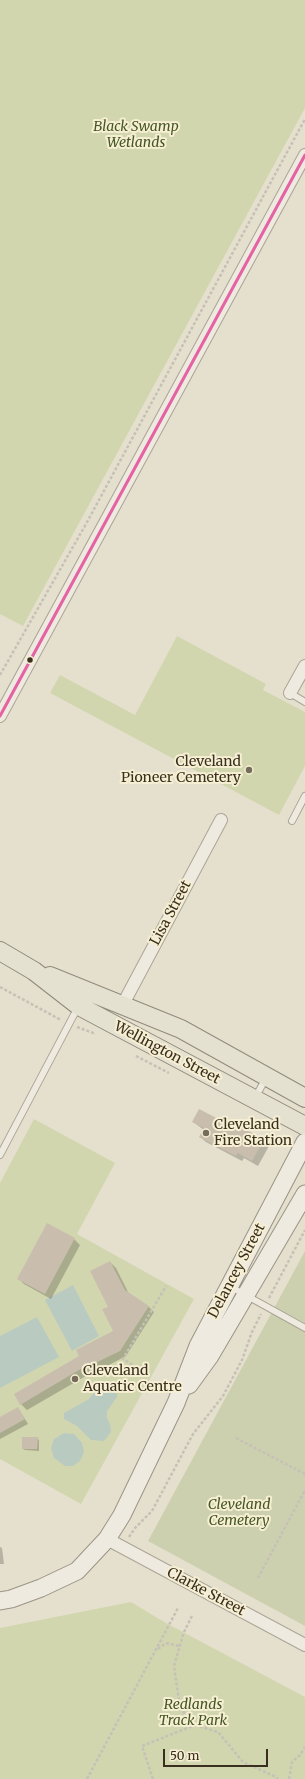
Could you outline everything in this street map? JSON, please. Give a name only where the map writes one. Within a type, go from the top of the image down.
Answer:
[{"type":"main road","name":"Wellington Street","points":[[0,951],[34,971],[79,1006],[305,1126]]},
{"type":"main road","name":"Wellington Street","points":[[34,971],[72,984],[122,1006],[181,1029],[305,1098]]},
{"type":"main road","name":"Delancey Street","points":[[176,1403],[210,1356],[245,1295],[253,1263],[305,1142]]},
{"type":"main road","name":"Delancey Street","points":[[0,1601],[11,1599],[41,1588],[77,1571],[107,1539],[122,1515],[176,1403],[198,1346],[229,1287],[253,1263],[305,1194]]},
{"type":"street","points":[[0,716],[305,155]]},
{"type":"street","points":[[290,693],[305,666]]},
{"type":"street","name":"Lisa Street","points":[[122,1006],[221,820]]},
{"type":"street","name":"Clarke Street","points":[[107,1539],[305,1645]]},
{"type":"lane","points":[[290,693],[305,702]]},
{"type":"lane","points":[[292,821],[305,796]]},
{"type":"lane","points":[[0,1155],[79,1006]]},
{"type":"lane","points":[[254,1099],[267,1077]]},
{"type":"lane","points":[[229,1287],[305,1328]]},
{"type":"path","points":[[0,675],[86,524],[305,119]]},
{"type":"path","points":[[0,987],[69,1024]]},
{"type":"path","points":[[124,1548],[134,1528],[152,1510],[193,1434],[223,1396],[242,1360],[252,1332],[305,1230]]},
{"type":"path","points":[[145,1373],[123,1359],[166,1286]]},
{"type":"path","points":[[236,1438],[305,1474]]},
{"type":"path","points":[[258,1578],[305,1490]]},
{"type":"path","points":[[87,1779],[178,1608]]},
{"type":"path","points":[[192,1616],[184,1632],[174,1666],[180,1708],[195,1726]]},
{"type":"path","points":[[157,1650],[166,1643],[179,1646]]},
{"type":"path","points":[[153,1779],[142,1746],[195,1726],[218,1732],[243,1762],[278,1779]]},
{"type":"path","points":[[289,1779],[292,1762],[305,1747]]},
{"type":"green space","name":"Black Swamp Wetlands","points":[[0,0],[305,0],[305,108],[23,626],[0,614]]},
{"type":"green space","points":[[177,636],[266,684],[263,690],[305,712],[305,766],[279,815],[50,693],[60,675],[135,715]]},
{"type":"green space","name":"Cleveland Aquatic Centre","points":[[34,1119],[115,1163],[77,1234],[194,1299],[81,1504],[0,1459],[0,1183]]},
{"type":"green space","name":"Cleveland Cemetery","points":[[305,1251],[305,1626],[148,1541]]},
{"type":"green space","name":"Redlands Track Park","points":[[131,1602],[166,1623],[305,1697],[305,1779],[0,1779],[0,1628]]},
{"type":"shaded area","points":[[73,1285],[99,1336],[72,1351],[45,1300]]},
{"type":"shaded area","points":[[37,1317],[59,1357],[0,1388],[0,1336]]},
{"type":"shaded area","points":[[108,1382],[115,1386],[117,1391],[117,1397],[107,1411],[107,1418],[110,1424],[111,1432],[104,1441],[91,1440],[77,1426],[64,1419],[64,1413],[89,1399],[101,1384]]},
{"type":"shaded area","points":[[64,1433],[74,1434],[82,1443],[84,1452],[80,1461],[73,1466],[65,1466],[54,1458],[51,1448],[54,1439]]},
{"type":"building","points":[[199,1109],[230,1125],[231,1122],[264,1139],[252,1161],[238,1153],[236,1156],[199,1137],[204,1128],[192,1122]]},
{"type":"building","points":[[47,1223],[75,1238],[45,1294],[17,1279]]},
{"type":"building","points":[[110,1261],[125,1290],[149,1306],[120,1351],[85,1368],[84,1367],[20,1405],[14,1394],[79,1356],[76,1350],[113,1331],[102,1309],[108,1307],[90,1271]]},
{"type":"building","points":[[18,1407],[25,1419],[0,1433],[0,1417]]},
{"type":"building","points":[[22,1437],[38,1437],[37,1449],[22,1449]]},
{"type":"transit line","points":[[0,716],[305,155]]},
{"type":"place","name":"Cleveland Pioneer Cemetery","points":[[249,770]]},
{"type":"place","name":"Cleveland Fire Station","points":[[206,1133]]},
{"type":"place","name":"Cleveland Aquatic Centre","points":[[75,1379]]}]
